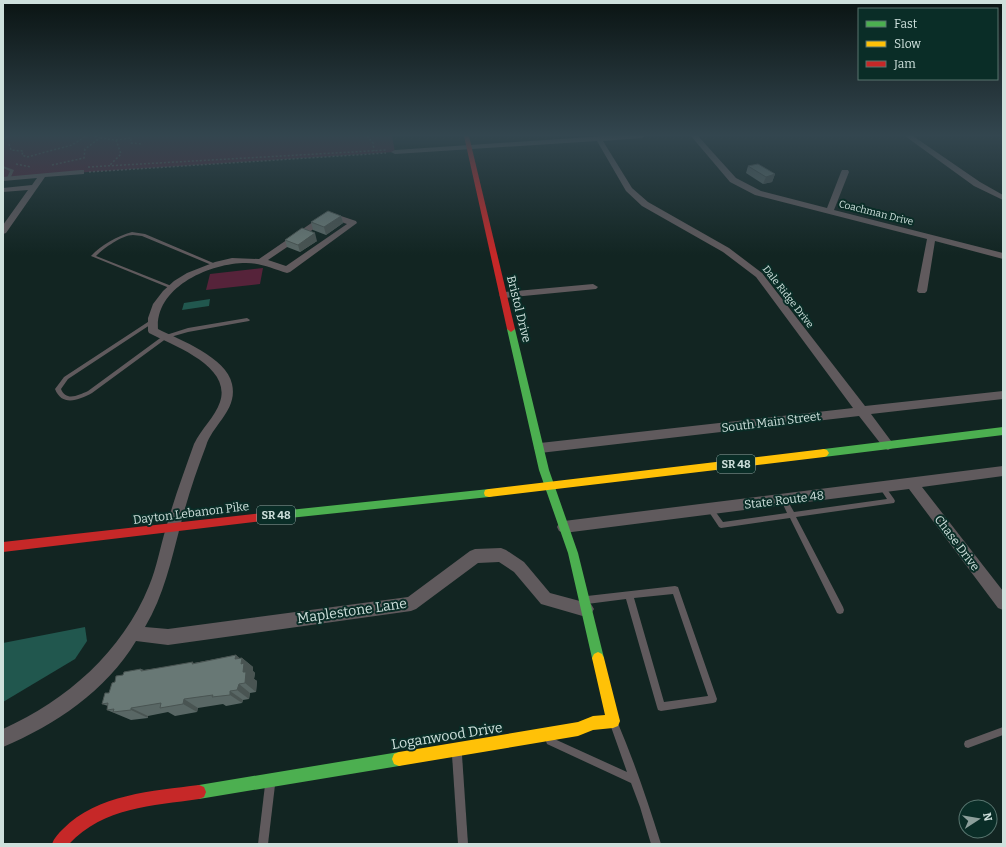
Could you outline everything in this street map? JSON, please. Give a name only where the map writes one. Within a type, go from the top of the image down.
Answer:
[{"type":"street","points":[[6,179],[38,176]]},
{"type":"street","points":[[3,231],[43,176]]},
{"type":"street","name":"Bristol Drive","points":[[476,176],[544,470],[550,487]]},
{"type":"street","name":"Dale Ridge Drive","points":[[621,176],[629,189],[640,200],[663,215],[732,254],[759,275],[888,445]]},
{"type":"street","name":"Coachman Drive","points":[[728,176],[739,184],[765,196],[1003,256]]},
{"type":"street","points":[[829,212],[844,176]]},
{"type":"street","points":[[965,176],[1003,198]]},
{"type":"street","points":[[3,190],[34,186]]},
{"type":"street","points":[[3,738],[52,713],[78,694],[108,666],[122,649],[145,613],[156,589],[173,527],[202,439],[223,409],[227,396],[226,382],[218,370],[204,358],[153,331],[153,316],[160,299],[172,288],[197,272],[216,264],[245,260],[260,262],[269,263],[287,270],[352,223],[329,215],[260,262]]},
{"type":"street","points":[[922,291],[931,238]]},
{"type":"street","points":[[504,295],[593,287]]},
{"type":"street","name":"South Main Street","points":[[540,448],[1003,395]]},
{"type":"street","name":"SR 48","points":[[550,487],[1003,431]]},
{"type":"street","name":"State Route 48","points":[[564,527],[1003,471]]},
{"type":"street","name":"Chase Drive","points":[[912,483],[1003,603]]},
{"type":"street","points":[[550,487],[573,553],[613,721]]},
{"type":"street","name":"Dayton Lebanon Pike","points":[[3,547],[173,527],[550,487]]},
{"type":"street","name":"Maplestone Lane","points":[[132,633],[168,637],[411,604],[475,556],[501,555],[519,567],[546,599],[585,605]]},
{"type":"street","name":"Loganwood Drive","points":[[59,844],[63,838],[82,820],[114,806],[538,736],[578,729],[593,723],[613,721]]},
{"type":"lane","points":[[172,288],[93,256],[116,240],[127,235],[134,234],[143,235],[216,264]]},
{"type":"lane","points":[[153,322],[66,378],[58,387],[58,390],[63,398],[78,398],[90,392],[165,337],[188,330],[247,320]]},
{"type":"lane","points":[[710,509],[721,525],[892,501],[882,487]]},
{"type":"lane","points":[[784,500],[840,610]]},
{"type":"lane","points":[[585,605],[628,595],[675,590],[713,699],[661,707],[628,595]]},
{"type":"lane","points":[[613,721],[635,780],[656,844]]},
{"type":"lane","points":[[968,744],[1003,731]]},
{"type":"lane","points":[[538,736],[635,780]]},
{"type":"lane","points":[[456,749],[464,844]]},
{"type":"lane","points":[[263,844],[271,780]]},
{"type":"shaded area","points":[[3,176],[38,176],[3,179]]},
{"type":"shaded area","points":[[263,268],[260,284],[206,290],[210,274]]},
{"type":"shaded area","points":[[210,299],[209,306],[182,310],[184,303]]},
{"type":"shaded area","points":[[85,627],[87,641],[75,659],[3,702],[3,643]]},
{"type":"building","points":[[328,211],[341,216],[324,227],[311,222]]},
{"type":"building","points":[[302,228],[315,233],[298,245],[285,240]]},
{"type":"building","points":[[236,655],[235,659],[242,658],[241,664],[244,663],[243,672],[246,672],[245,683],[239,684],[237,690],[230,691],[230,695],[212,697],[213,695],[184,699],[183,704],[160,708],[161,703],[131,708],[131,710],[113,712],[114,709],[107,710],[108,703],[102,704],[105,693],[109,693],[112,683],[115,682],[116,676],[123,675],[124,672],[141,669],[141,671],[193,662],[192,664]]},
{"type":"traffic: fast","points":[[511,329],[544,470],[573,553],[598,658]]},
{"type":"traffic: fast","points":[[824,453],[1003,431]]},
{"type":"traffic: fast","points":[[280,515],[489,493]]},
{"type":"traffic: fast","points":[[199,792],[399,759]]},
{"type":"traffic: slow","points":[[489,493],[824,453]]},
{"type":"traffic: slow","points":[[399,759],[578,729],[593,723],[613,721],[598,658]]},
{"type":"traffic: jam","points":[[475,176],[511,329]]},
{"type":"traffic: jam","points":[[3,547],[280,515]]},
{"type":"traffic: jam","points":[[59,844],[73,829],[88,818],[105,810],[142,800],[199,792]]}]
